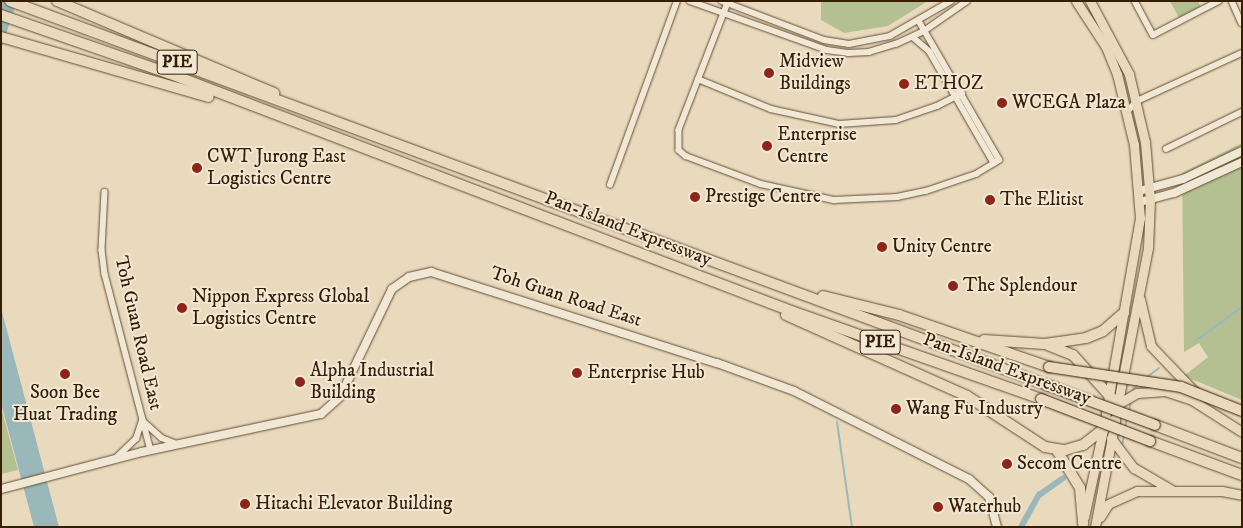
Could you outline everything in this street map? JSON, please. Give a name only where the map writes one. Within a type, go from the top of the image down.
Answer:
[{"type":"highway","points":[[57,1],[334,121]]},
{"type":"highway","name":"Pan-Island Expressway","points":[[14,3],[797,291],[1242,458]]},
{"type":"highway","name":"Pan-Island Expressway","points":[[1,15],[17,19],[543,214],[720,284],[1041,399],[1242,475]]},
{"type":"highway","points":[[1,37],[216,100],[232,100]]},
{"type":"highway","points":[[720,284],[934,379],[980,404],[1035,442],[1056,450],[1083,445],[1103,430],[1110,418]]},
{"type":"highway","points":[[797,291],[899,315],[1049,367],[1181,388],[1242,411]]},
{"type":"highway","points":[[969,339],[1045,344],[1095,335],[1124,313]]},
{"type":"highway","points":[[1045,344],[1073,355],[1117,404]]},
{"type":"highway","points":[[1056,450],[1080,488],[1083,525]]},
{"type":"main road","points":[[1076,1],[1109,53],[1127,112],[1140,202],[1139,231],[1108,394],[1112,439],[1096,526]]},
{"type":"main road","points":[[1090,1],[1123,60],[1137,102],[1150,200],[1148,248],[1117,404],[1110,418]]},
{"type":"main road","points":[[1139,295],[1151,346],[1220,416]]},
{"type":"main road","points":[[1117,404],[1137,392],[1156,390],[1192,400],[1220,416],[1242,432]]},
{"type":"main road","points":[[1103,430],[1134,468],[1174,491]]},
{"type":"main road","points":[[1083,525],[1103,430]]},
{"type":"main road","points":[[1096,526],[1108,504],[1129,494],[1174,491],[1242,495]]},
{"type":"street","points":[[610,185],[678,1]]},
{"type":"street","points":[[690,1],[723,14],[841,52],[869,52],[913,37],[967,1]]},
{"type":"street","points":[[919,22],[959,94],[994,163],[946,185],[897,198],[834,200],[784,191],[680,152],[678,134],[723,14],[725,2],[837,42],[882,40],[919,22],[951,1]]},
{"type":"street","points":[[1134,1],[1153,35],[1219,1]]},
{"type":"street","points":[[1232,1],[1242,23]]},
{"type":"street","points":[[913,37],[930,52],[959,94]]},
{"type":"street","points":[[1127,112],[1137,102],[1242,53]]},
{"type":"street","points":[[698,79],[771,109],[833,124],[896,120],[924,112],[959,94]]},
{"type":"street","points":[[1166,149],[1242,112]]},
{"type":"street","points":[[1139,191],[1183,179],[1242,151]]},
{"type":"street","points":[[1140,202],[1185,189],[1242,162]]},
{"type":"street","name":"Toh Guan Road East","points":[[105,192],[102,250],[105,274],[151,450]]},
{"type":"street","name":"Toh Guan Road East","points":[[1,489],[151,450],[328,410],[340,397],[392,289],[410,276],[431,272],[717,363],[794,391],[969,479],[989,497],[997,527]]},
{"type":"street","points":[[142,419],[155,433],[177,444]]},
{"type":"street","points":[[114,459],[136,439],[142,419]]},
{"type":"green space","points":[[821,1],[928,1],[888,26],[844,33],[821,20]]},
{"type":"green space","points":[[1170,1],[1198,1],[1201,7],[1179,18]]},
{"type":"green space","points":[[1242,143],[1242,400],[1184,376],[1208,357],[1199,343],[1184,352],[1182,173]]},
{"type":"green space","points":[[1,407],[18,470],[1,474]]},
{"type":"water","points":[[1,1],[17,1],[1,49]]},
{"type":"water","points":[[1,308],[59,527],[34,527],[1,403]]},
{"type":"waterway","points":[[1197,340],[1242,307]]},
{"type":"waterway","points":[[1147,377],[1159,368]]},
{"type":"waterway","points":[[1133,389],[1138,385]]},
{"type":"waterway","points":[[1129,411],[1131,401]]},
{"type":"waterway","points":[[1125,428],[1127,418]]},
{"type":"waterway","points":[[837,422],[852,527]]},
{"type":"waterway","points":[[1122,447],[1124,435]]},
{"type":"waterway","points":[[1021,527],[1039,495],[1063,478]]},
{"type":"place","name":"Midview Buildings","points":[[769,73]]},
{"type":"place","name":"ETHOZ","points":[[904,84]]},
{"type":"place","name":"WCEGA Plaza","points":[[1002,103]]},
{"type":"place","name":"Enterprise Centre","points":[[767,146]]},
{"type":"place","name":"CWT Jurong East Logistics Centre","points":[[197,168]]},
{"type":"place","name":"Prestige Centre","points":[[695,197]]},
{"type":"place","name":"The Elitist","points":[[990,200]]},
{"type":"place","name":"Unity Centre","points":[[882,247]]},
{"type":"place","name":"The Splendour","points":[[953,286]]},
{"type":"place","name":"Nippon Express Global Logistics Centre","points":[[182,308]]},
{"type":"place","name":"Enterprise Hub","points":[[577,373]]},
{"type":"place","name":"Soon Bee Huat Trading","points":[[65,374]]},
{"type":"place","name":"Alpha Industrial Building","points":[[300,382]]},
{"type":"place","name":"Wang Fu Industry","points":[[896,409]]},
{"type":"place","name":"Secom Centre","points":[[1007,464]]},
{"type":"place","name":"Hitachi Elevator Building","points":[[245,504]]},
{"type":"place","name":"Waterhub","points":[[938,507]]}]
